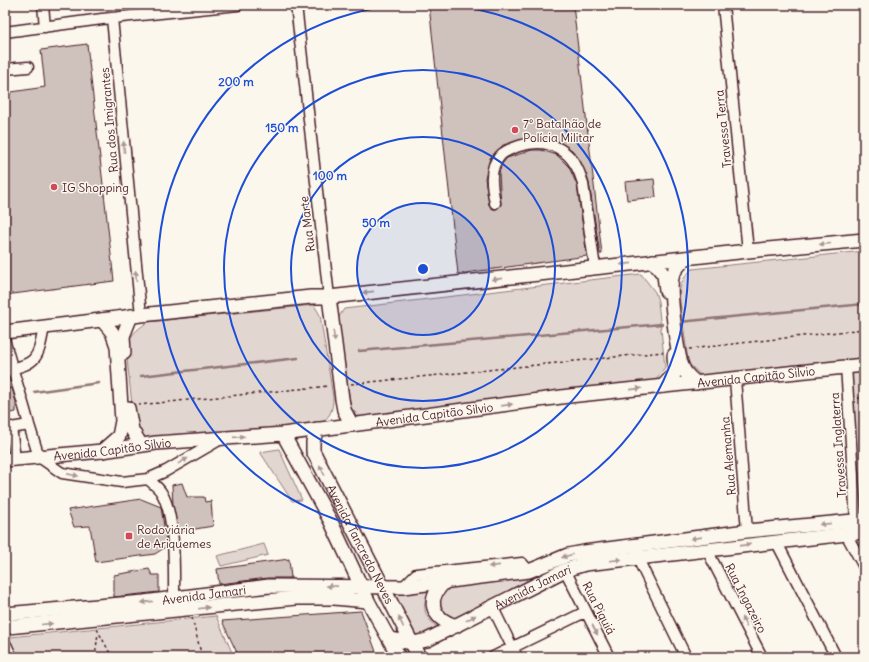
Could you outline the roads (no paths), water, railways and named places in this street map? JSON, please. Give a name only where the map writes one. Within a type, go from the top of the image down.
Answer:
[{"type":"main road","points":[[5,332],[136,316],[864,240]]},
{"type":"main road","points":[[663,386],[675,373],[676,350],[672,278],[677,267],[686,258]]},
{"type":"main road","points":[[653,261],[664,275],[676,350],[684,370],[696,383]]},
{"type":"main road","points":[[329,297],[344,410],[352,425]]},
{"type":"main road","points":[[136,316],[123,336],[130,423],[135,437],[141,445]]},
{"type":"main road","points":[[102,320],[112,332],[116,346],[122,421],[119,436],[102,451]]},
{"type":"main road","name":"Avenida Capitão Silvio","points":[[10,460],[102,451],[141,445],[283,434],[569,396],[864,365]]},
{"type":"main road","name":"Avenida Tancredo Neves","points":[[317,429],[313,442],[313,451],[345,516],[419,657]]},
{"type":"main road","name":"Avenida Tancredo Neves","points":[[283,434],[332,522],[368,601],[390,638],[399,657]]},
{"type":"main road","points":[[332,522],[345,516]]},
{"type":"main road","name":"Avenida Jamari","points":[[5,614],[174,599],[272,586],[403,587],[529,571],[568,555],[636,551],[707,550],[860,521]]},
{"type":"main road","name":"Avenida Jamari","points":[[390,638],[410,642],[421,642],[456,626],[492,606],[565,570],[636,551],[747,531],[773,537],[864,532]]},
{"type":"main road","points":[[446,581],[438,588],[432,599],[433,606],[435,612],[440,618],[456,626]]},
{"type":"main road","points":[[272,586],[274,600]]},
{"type":"main road","name":"Avenida Jamari","points":[[7,631],[274,600],[334,598],[368,601]]},
{"type":"main road","points":[[5,614],[7,631]]},
{"type":"main road","points":[[5,646],[10,657]]},
{"type":"street","points":[[43,5],[45,28]]},
{"type":"street","points":[[5,32],[45,28],[112,18],[238,5]]},
{"type":"street","name":"Rua Marte","points":[[296,5],[329,297]]},
{"type":"street","name":"Travessa Terra","points":[[723,5],[748,251]]},
{"type":"street","name":"Rua dos Imigrantes","points":[[112,18],[136,316]]},
{"type":"street","points":[[5,69],[28,67]]},
{"type":"street","points":[[495,203],[491,185],[494,168],[500,156],[514,148],[532,142],[548,144],[561,150],[571,158],[580,171],[595,268]]},
{"type":"street","points":[[8,369],[31,363],[39,354],[44,327]]},
{"type":"street","points":[[5,342],[8,369],[19,388],[39,457],[62,473],[122,482],[148,479],[222,438]]},
{"type":"street","name":"Travessa Inglaterra","points":[[846,366],[860,521]]},
{"type":"street","name":"Rua Alemanha","points":[[735,379],[747,531]]},
{"type":"street","points":[[10,460],[8,428],[29,425]]},
{"type":"street","points":[[148,479],[161,492],[166,503],[174,547],[174,599]]},
{"type":"street","points":[[846,534],[864,567]]},
{"type":"street","points":[[773,537],[836,657]]},
{"type":"street","name":"Rua Ingazeiro","points":[[707,550],[762,657]]},
{"type":"street","points":[[636,551],[686,657]]},
{"type":"street","name":"Avenida Jamari","points":[[403,587],[416,574],[522,563],[529,571]]},
{"type":"street","name":"Rua Piquiá","points":[[565,570],[606,656]]},
{"type":"street","points":[[492,606],[514,652]]},
{"type":"street","points":[[493,657],[514,652],[585,612]]},
{"type":"waterway","points":[[679,322],[864,304]]},
{"type":"waterway","points":[[359,351],[662,324]]},
{"type":"waterway","points":[[141,376],[298,358]]},
{"type":"waterway","points":[[34,392],[99,383]]},
{"type":"place","name":"7º Batalhão de Polícia Militar","points":[[515,130]]},
{"type":"place","name":"IG Shopping","points":[[54,187]]},
{"type":"place","name":"Rodoviária de Ariquemes","points":[[129,536]]}]
